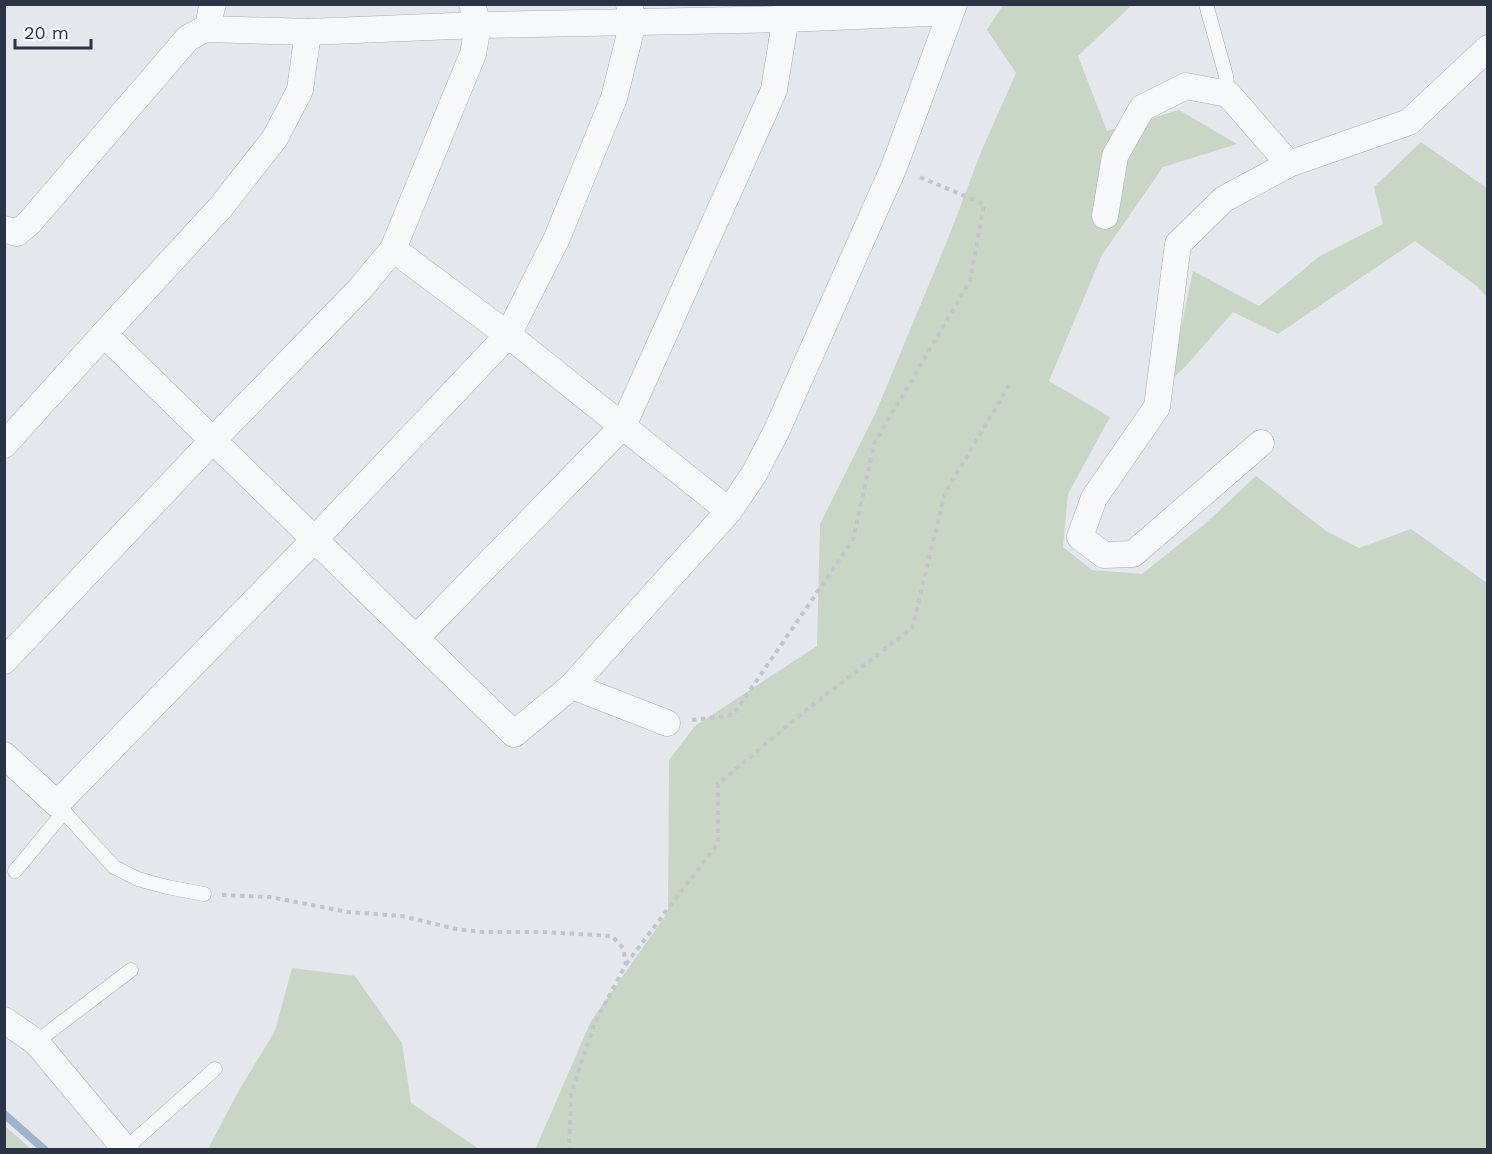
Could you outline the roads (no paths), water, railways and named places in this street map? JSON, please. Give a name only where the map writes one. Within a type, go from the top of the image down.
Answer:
[{"type":"street","points":[[4,229],[17,233],[29,223],[188,38],[201,31],[211,17],[308,32],[475,15],[929,13],[947,4]]},
{"type":"street","points":[[104,334],[514,734],[572,686],[729,511],[754,474],[776,432],[894,167],[954,4]]},
{"type":"street","points":[[416,638],[623,426],[774,90],[787,12]]},
{"type":"street","points":[[4,755],[60,808],[508,335],[557,238],[614,98],[631,13]]},
{"type":"street","points":[[4,661],[213,440],[360,289],[393,249],[473,54],[475,15]]},
{"type":"street","points":[[4,445],[220,208],[275,138],[300,90],[308,32]]},
{"type":"street","points":[[1261,443],[1133,554],[1104,555],[1080,537],[1094,498],[1157,407],[1178,244],[1224,199],[1289,164],[1409,122],[1488,48]]},
{"type":"street","points":[[1105,216],[1115,156],[1142,108],[1186,86],[1228,94],[1289,164]]},
{"type":"street","points":[[393,249],[508,335],[729,511]]},
{"type":"street","points":[[572,686],[667,723]]},
{"type":"street","points":[[4,1020],[36,1042],[126,1149]]},
{"type":"lane","points":[[1206,4],[1226,76],[1228,94]]},
{"type":"lane","points":[[15,871],[60,808],[114,867],[138,879],[204,894]]},
{"type":"lane","points":[[36,1042],[131,970]]},
{"type":"lane","points":[[126,1149],[215,1069]]},
{"type":"waterway","points":[[4,1114],[45,1150]]}]
